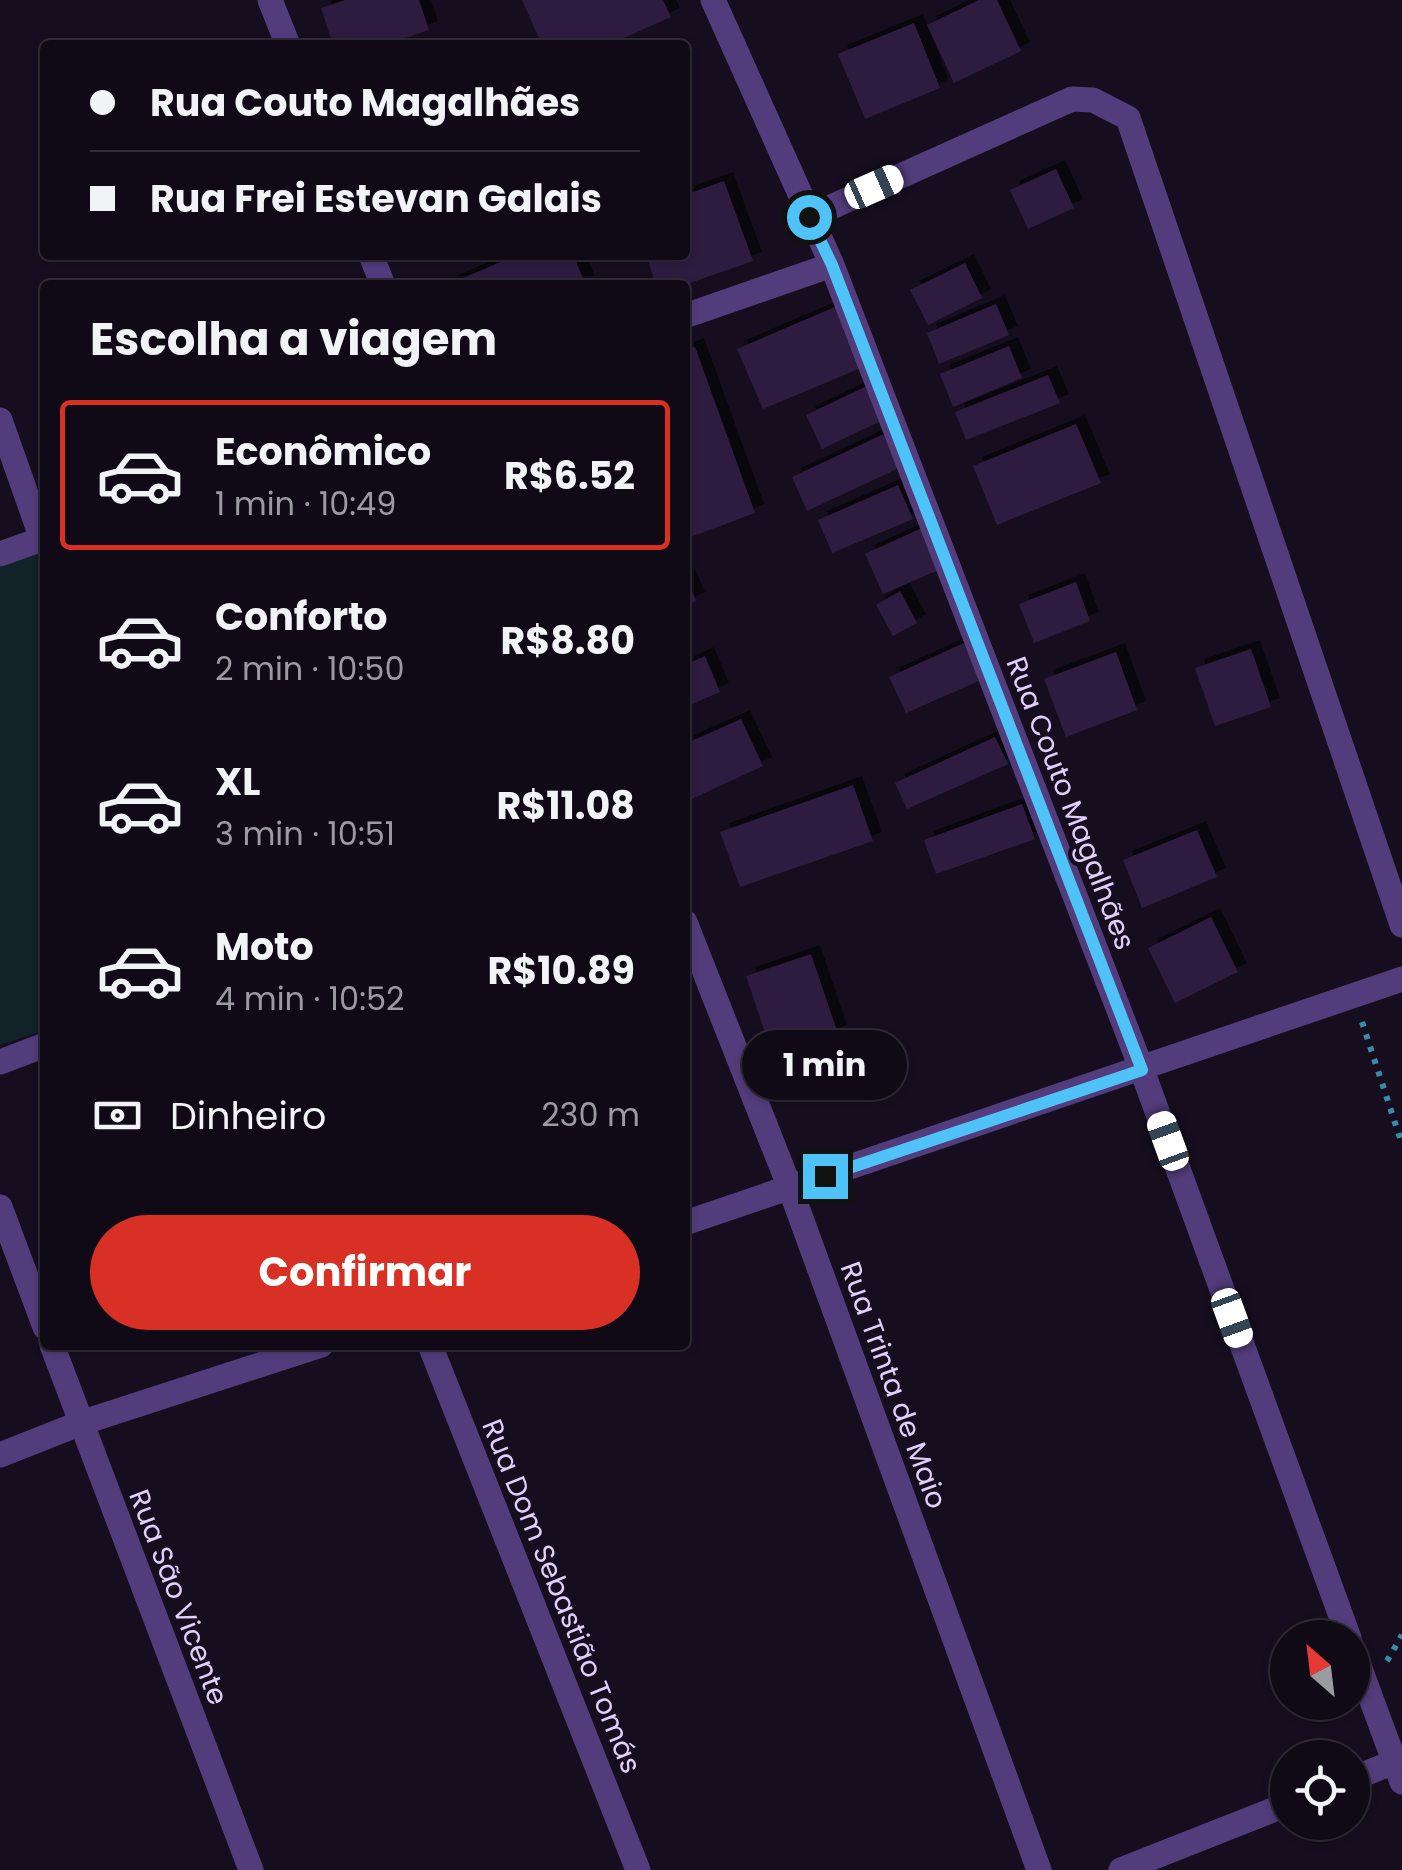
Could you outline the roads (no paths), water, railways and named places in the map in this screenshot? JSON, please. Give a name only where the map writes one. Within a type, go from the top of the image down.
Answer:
[{"type":"street","points":[[270,0],[286,40]]},
{"type":"street","name":"Rua Couto Magalhães","points":[[713,0],[832,265],[1142,1070],[1342,1620]]},
{"type":"street","points":[[809,217],[1072,99],[1093,100],[1128,118],[1402,924]]},
{"type":"street","points":[[690,314],[832,265]]},
{"type":"street","points":[[0,420],[40,530]]},
{"type":"street","points":[[0,554],[40,539]]},
{"type":"street","name":"Rua Trinta de Maio","points":[[690,935],[790,1188],[1039,1870]]},
{"type":"street","points":[[690,1222],[1402,979]]},
{"type":"street","points":[[0,1062],[40,1047]]},
{"type":"street","points":[[0,1207],[40,1314]]},
{"type":"street","name":"Rua São Vicente","points":[[54,1350],[251,1870]]},
{"type":"street","points":[[0,1455],[81,1424],[306,1350]]},
{"type":"street","name":"Rua Dom Sebastião Tomás","points":[[432,1350],[638,1870]]},
{"type":"street","points":[[1370,1696],[1398,1772],[1370,1776]]},
{"type":"street","points":[[1122,1870],[1270,1811]]}]
